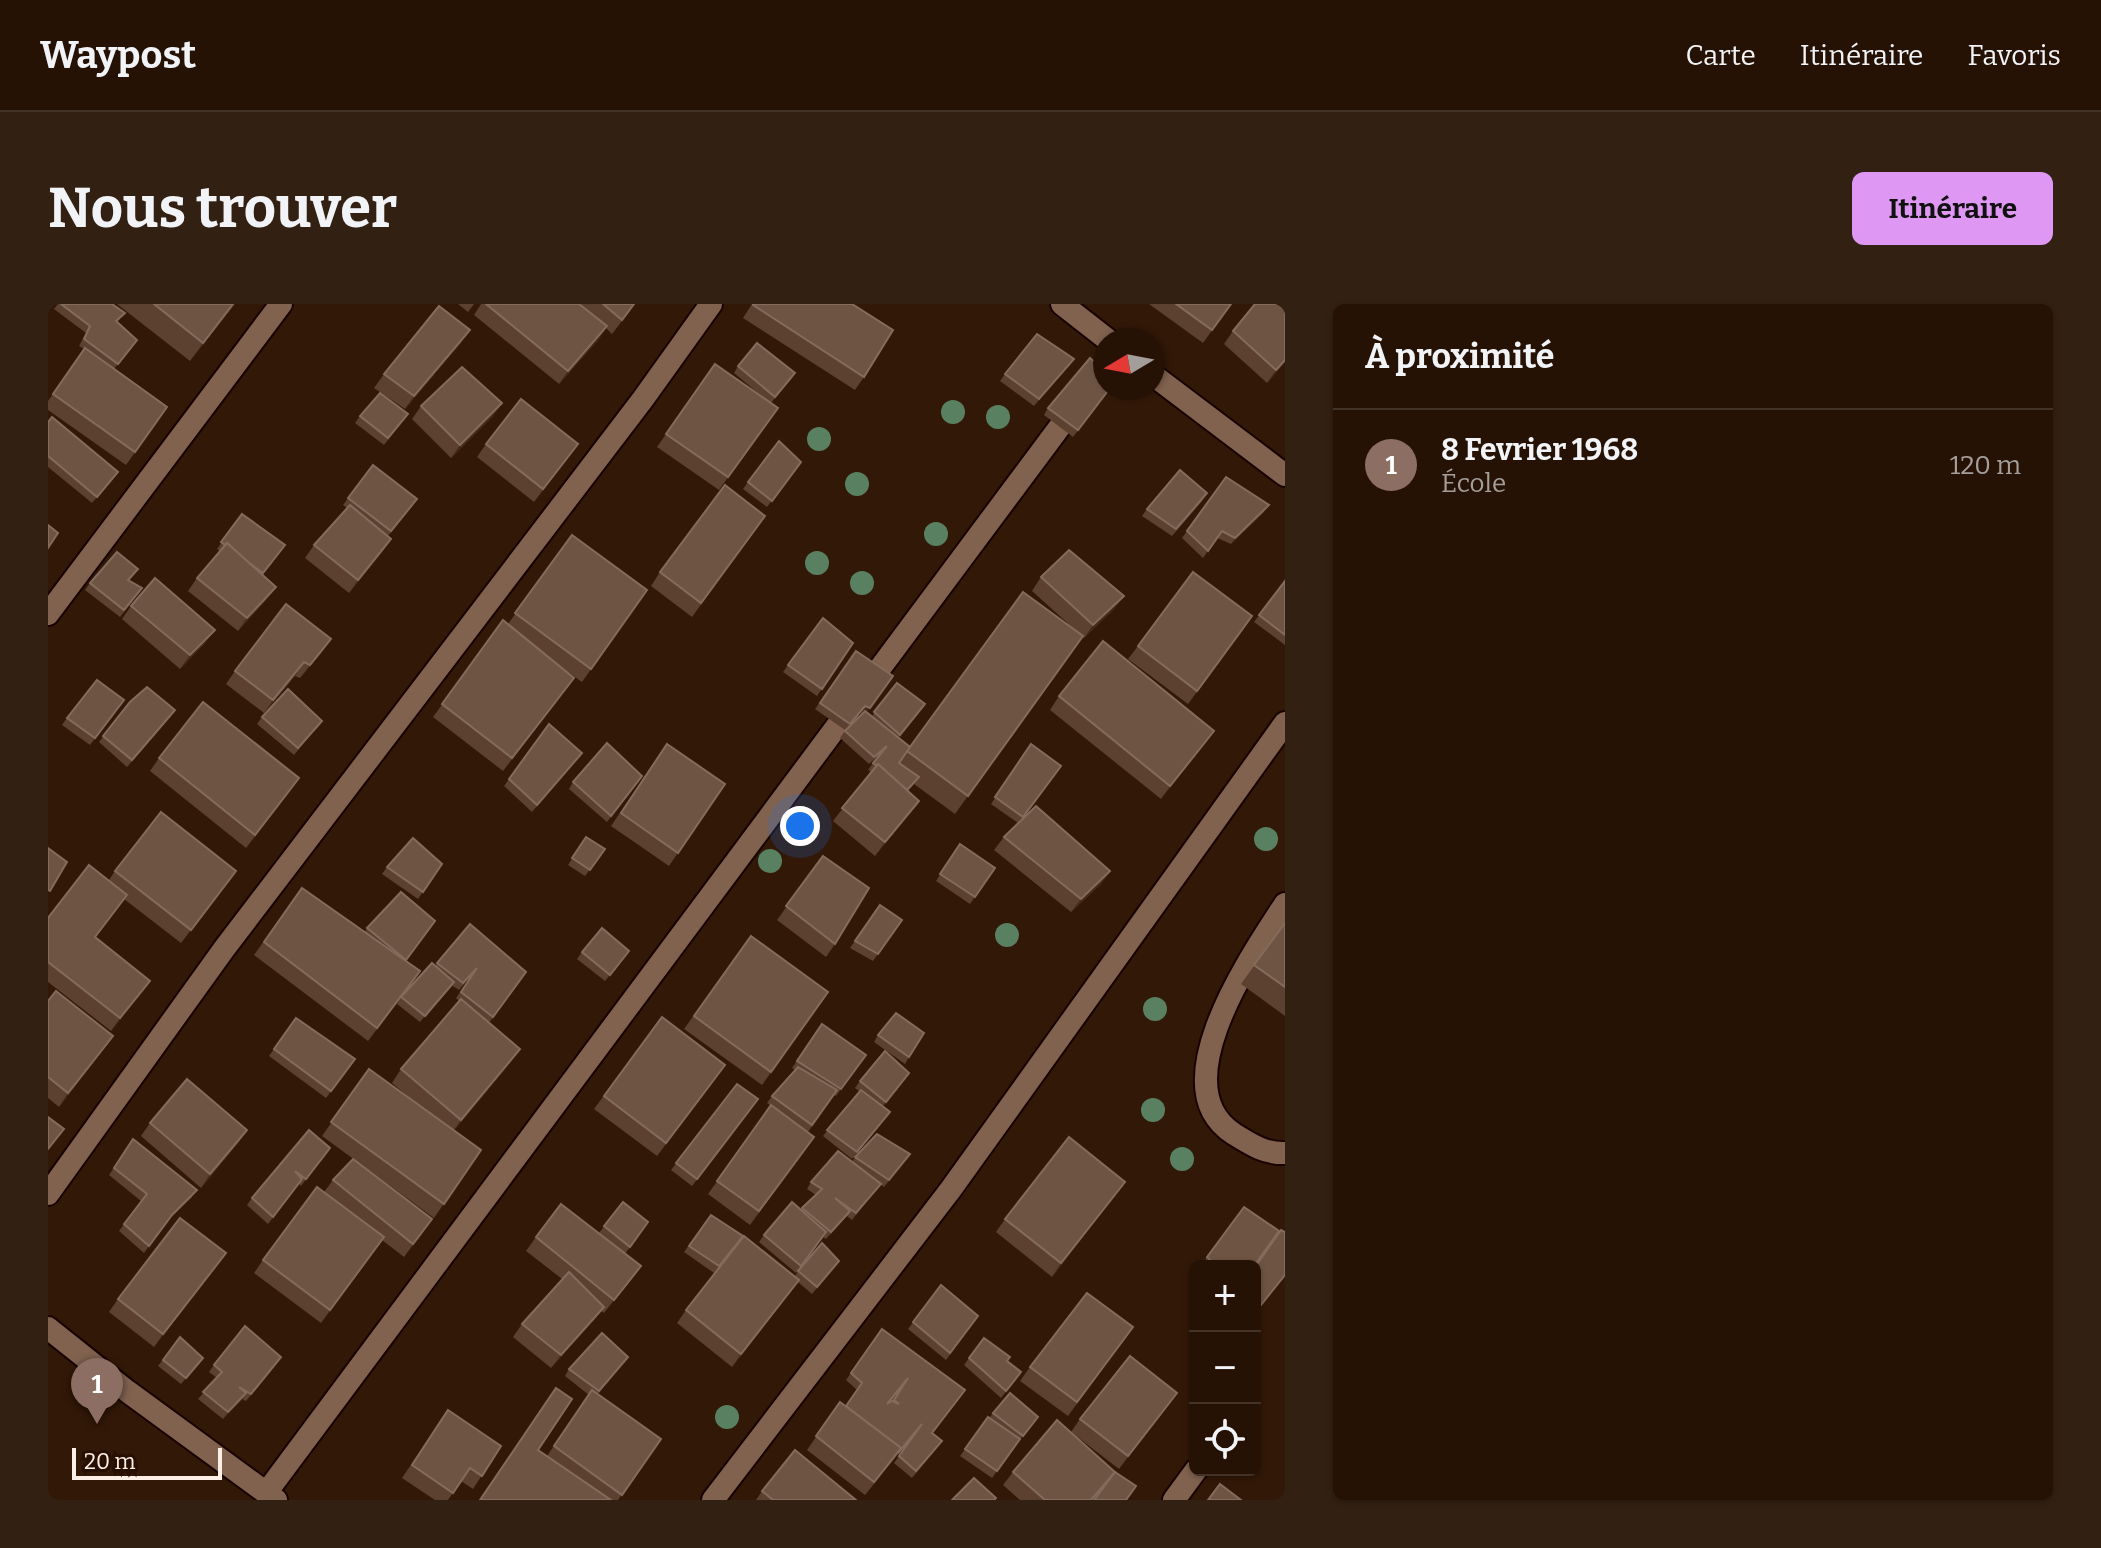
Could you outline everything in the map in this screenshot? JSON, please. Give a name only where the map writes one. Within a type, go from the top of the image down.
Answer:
[{"type":"street","points":[[48,614],[281,304]]},
{"type":"street","points":[[48,1194],[224,949],[643,399],[711,304]]},
{"type":"street","points":[[1062,304],[1093,328]]},
{"type":"street","points":[[48,1328],[271,1496],[1093,382]]},
{"type":"street","points":[[1165,384],[1285,475]]},
{"type":"street","points":[[713,1500],[951,1189],[1285,723]]},
{"type":"street","points":[[1285,904],[1238,979],[1212,1041],[1206,1066],[1207,1097],[1221,1126],[1255,1148],[1285,1153]]},
{"type":"street","points":[[1174,1500],[1192,1476]]},
{"type":"building","points":[[61,304],[112,304],[125,313],[116,321],[137,340],[118,364],[84,339],[90,326]]},
{"type":"building","points":[[154,304],[233,304],[203,343]]},
{"type":"building","points":[[486,304],[579,304],[607,326],[568,371]]},
{"type":"building","points":[[603,304],[634,304],[622,320]]},
{"type":"building","points":[[753,304],[852,304],[893,330],[864,377]]},
{"type":"building","points":[[1176,304],[1231,304],[1212,330]]},
{"type":"building","points":[[1255,304],[1285,304],[1285,360],[1276,370],[1233,331]]},
{"type":"building","points":[[439,306],[470,330],[414,396],[384,374]]},
{"type":"building","points":[[1037,334],[1074,359],[1039,399],[1005,374]]},
{"type":"building","points":[[757,343],[795,373],[775,397],[738,366]]},
{"type":"building","points":[[85,348],[167,407],[135,452],[53,394]]},
{"type":"building","points":[[1090,358],[1093,361],[1093,400],[1101,400],[1078,430],[1048,408]]},
{"type":"building","points":[[715,364],[778,408],[728,477],[666,434]]},
{"type":"building","points":[[462,367],[502,403],[460,445],[421,406]]},
{"type":"building","points":[[380,393],[408,414],[388,438],[360,416]]},
{"type":"building","points":[[521,399],[578,444],[543,489],[486,444]]},
{"type":"building","points":[[52,417],[118,472],[97,497],[48,456],[48,422]]},
{"type":"building","points":[[779,441],[801,462],[772,501],[748,482]]},
{"type":"building","points":[[373,465],[417,499],[391,531],[348,498]]},
{"type":"building","points":[[1180,470],[1207,493],[1176,529],[1147,509]]},
{"type":"building","points":[[1226,477],[1269,505],[1235,538],[1222,531],[1208,551],[1187,531]]},
{"type":"building","points":[[725,485],[765,516],[701,603],[660,572]]},
{"type":"building","points":[[350,505],[391,539],[358,580],[314,545]]},
{"type":"building","points":[[242,514],[285,545],[263,573],[227,543],[221,542]]},
{"type":"building","points":[[48,525],[58,533],[48,548]]},
{"type":"building","points":[[572,535],[647,590],[591,669],[515,613]]},
{"type":"building","points":[[227,543],[276,587],[247,618],[197,578]]},
{"type":"building","points":[[1069,550],[1124,596],[1093,625],[1041,577]]},
{"type":"building","points":[[117,552],[138,569],[128,580],[142,588],[124,610],[90,583]]},
{"type":"building","points":[[1193,572],[1252,616],[1197,691],[1138,646]]},
{"type":"building","points":[[155,578],[215,630],[190,655],[131,606]]},
{"type":"building","points":[[1285,581],[1285,635],[1259,615]]},
{"type":"building","points":[[1023,592],[1083,636],[968,796],[907,751]]},
{"type":"building","points":[[286,604],[331,639],[310,665],[304,662],[273,700],[235,671]]},
{"type":"building","points":[[823,618],[853,643],[822,689],[788,665]]},
{"type":"building","points":[[503,620],[574,678],[512,758],[442,704]]},
{"type":"building","points":[[1103,641],[1214,731],[1170,786],[1059,696]]},
{"type":"building","points":[[856,651],[893,676],[870,708],[865,706],[850,724],[820,703]]},
{"type":"building","points":[[97,680],[124,700],[95,738],[67,718]]},
{"type":"building","points":[[897,683],[925,704],[900,735],[874,712]]},
{"type":"building","points":[[147,687],[175,710],[132,760],[103,736],[130,702]]},
{"type":"building","points":[[288,689],[322,721],[298,748],[262,717]]},
{"type":"building","points":[[203,702],[299,778],[255,835],[159,758]]},
{"type":"building","points":[[865,711],[910,747],[899,763],[919,777],[907,790],[873,763],[887,746],[874,757],[845,731]]},
{"type":"building","points":[[549,724],[582,753],[537,805],[509,779]]},
{"type":"building","points":[[607,743],[642,776],[611,816],[573,782]]},
{"type":"building","points":[[667,744],[725,784],[678,853],[621,813]]},
{"type":"building","points":[[1031,744],[1061,766],[1023,817],[995,797]]},
{"type":"building","points":[[878,764],[919,801],[885,842],[842,808]]},
{"type":"building","points":[[1036,806],[1110,871],[1081,899],[1004,837]]},
{"type":"building","points":[[161,812],[236,871],[191,930],[115,871]]},
{"type":"building","points":[[586,837],[605,849],[590,870],[572,858]]},
{"type":"building","points":[[413,838],[442,864],[423,892],[387,867]]},
{"type":"building","points":[[960,844],[995,868],[975,897],[940,874]]},
{"type":"building","points":[[48,848],[67,862],[50,891],[48,890]]},
{"type":"building","points":[[823,856],[869,888],[835,944],[786,906]]},
{"type":"building","points":[[89,865],[127,895],[95,937],[150,981],[120,1018],[48,962],[48,918]]},
{"type":"building","points":[[302,888],[420,971],[377,1028],[264,942]]},
{"type":"building","points":[[401,892],[435,921],[406,960],[367,928]]},
{"type":"building","points":[[880,905],[902,920],[878,954],[855,941]]},
{"type":"building","points":[[1285,923],[1285,987],[1254,965]]},
{"type":"building","points":[[470,924],[526,972],[493,1017],[461,992],[477,968],[463,983],[437,963]]},
{"type":"building","points":[[602,928],[629,951],[610,975],[582,952]]},
{"type":"building","points":[[751,936],[828,992],[771,1072],[694,1016]]},
{"type":"building","points":[[432,963],[454,982],[425,1016],[401,997]]},
{"type":"building","points":[[56,991],[113,1036],[68,1093],[48,1077],[48,1001]]},
{"type":"building","points":[[461,999],[520,1049],[461,1120],[401,1069]]},
{"type":"building","points":[[896,1013],[924,1033],[909,1057],[878,1035]]},
{"type":"building","points":[[662,1017],[725,1065],[666,1143],[604,1096]]},
{"type":"building","points":[[296,1018],[355,1059],[331,1091],[274,1049]]},
{"type":"building","points":[[822,1024],[866,1055],[841,1089],[797,1061]]},
{"type":"building","points":[[885,1051],[909,1073],[886,1102],[860,1081]]},
{"type":"building","points":[[798,1067],[837,1090],[812,1125],[772,1096]]},
{"type":"building","points":[[369,1069],[481,1150],[444,1204],[331,1122]]},
{"type":"building","points":[[187,1079],[247,1130],[210,1174],[150,1123]]},
{"type":"building","points":[[737,1084],[758,1099],[697,1179],[676,1163]]},
{"type":"building","points":[[861,1090],[890,1112],[857,1152],[827,1130]]},
{"type":"building","points":[[771,1105],[814,1137],[759,1211],[717,1181]]},
{"type":"building","points":[[48,1117],[64,1129],[48,1149]]},
{"type":"building","points":[[309,1130],[330,1148],[306,1179],[295,1171],[302,1179],[273,1217],[252,1198]]},
{"type":"building","points":[[877,1134],[910,1154],[889,1180],[855,1157]]},
{"type":"building","points":[[1069,1137],[1125,1182],[1061,1263],[1005,1219]]},
{"type":"building","points":[[133,1139],[197,1190],[172,1215],[149,1246],[124,1224],[147,1194],[114,1168]]},
{"type":"building","points":[[838,1151],[881,1184],[856,1213],[835,1198],[850,1211],[831,1232],[802,1208],[822,1189],[811,1182]]},
{"type":"building","points":[[353,1159],[432,1219],[413,1244],[333,1180]]},
{"type":"building","points":[[317,1187],[384,1237],[330,1310],[263,1260]]},
{"type":"building","points":[[623,1202],[648,1222],[630,1247],[604,1226]]},
{"type":"building","points":[[792,1202],[826,1232],[801,1266],[764,1235]]},
{"type":"building","points":[[561,1204],[641,1266],[614,1300],[536,1237]]},
{"type":"building","points":[[1244,1207],[1279,1231],[1258,1260],[1210,1260],[1207,1257]]},
{"type":"building","points":[[711,1215],[743,1236],[719,1266],[689,1246]]},
{"type":"building","points":[[180,1218],[226,1253],[163,1334],[118,1299]]},
{"type":"building","points":[[1281,1230],[1285,1232],[1285,1275],[1261,1305],[1261,1260]]},
{"type":"building","points":[[744,1236],[799,1280],[741,1354],[686,1310]]},
{"type":"building","points":[[822,1243],[839,1261],[817,1287],[798,1271]]},
{"type":"building","points":[[569,1272],[604,1307],[561,1355],[522,1324]]},
{"type":"building","points":[[941,1285],[978,1316],[950,1353],[913,1322]]},
{"type":"building","points":[[1087,1293],[1133,1327],[1077,1402],[1030,1367]]},
{"type":"building","points":[[245,1326],[281,1357],[251,1394],[239,1387],[246,1393],[228,1412],[203,1392],[222,1372],[214,1365]]},
{"type":"building","points":[[882,1329],[965,1390],[932,1433],[942,1441],[916,1471],[899,1456],[922,1424],[898,1453],[901,1448],[846,1406],[862,1383],[851,1373]],"holes":[[[908,1378],[894,1400],[899,1404],[892,1401],[887,1404]]]},
{"type":"building","points":[[602,1333],[628,1357],[599,1391],[569,1369]]},
{"type":"building","points":[[180,1337],[203,1358],[186,1378],[163,1360]]},
{"type":"building","points":[[984,1338],[1010,1357],[1007,1361],[1021,1372],[1006,1391],[969,1358]]},
{"type":"building","points":[[1130,1356],[1177,1393],[1128,1456],[1080,1419]]},
{"type":"building","points":[[556,1388],[572,1399],[538,1450],[611,1500],[480,1500]]},
{"type":"building","points":[[592,1390],[661,1439],[622,1495],[554,1446]]},
{"type":"building","points":[[1010,1393],[1038,1417],[1023,1436],[993,1413]]},
{"type":"building","points":[[840,1402],[901,1448],[874,1482],[816,1436]]},
{"type":"building","points":[[448,1410],[501,1446],[482,1476],[470,1468],[453,1493],[412,1465]]},
{"type":"building","points":[[988,1417],[1020,1439],[997,1471],[965,1449]]},
{"type":"building","points":[[1057,1420],[1115,1472],[1091,1500],[1045,1500],[1013,1472]]},
{"type":"building","points":[[795,1450],[856,1500],[773,1500],[762,1491]]},
{"type":"building","points":[[1115,1472],[1136,1486],[1126,1500],[1094,1500]]},
{"type":"building","points":[[974,1478],[996,1498],[952,1500]]},
{"type":"building","points":[[1220,1484],[1241,1500],[1208,1500]]},
{"type":"place","name":"8 Fevrier 1968","points":[[97,1424]]}]
